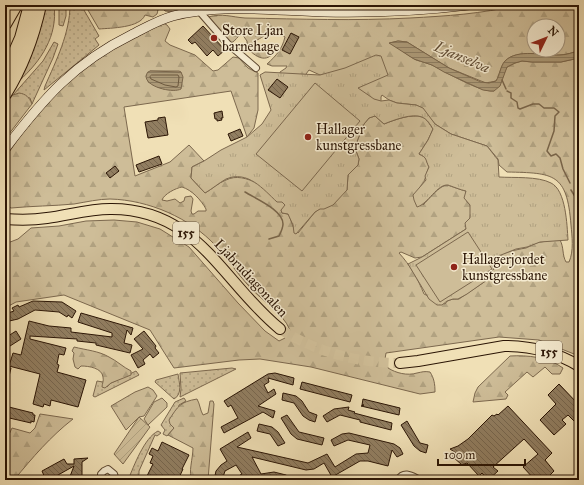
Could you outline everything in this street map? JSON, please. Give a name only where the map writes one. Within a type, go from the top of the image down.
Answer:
[{"type":"highway","points":[[5,24],[16,5]]},
{"type":"highway","points":[[5,74],[21,38],[30,5]]},
{"type":"highway","points":[[5,94],[17,73],[27,50],[36,24],[40,5]]},
{"type":"main road","name":"Ljabrudiagonalen","points":[[5,219],[48,218],[80,212],[109,209],[132,210],[163,219],[187,233],[205,248],[262,314],[280,329]]},
{"type":"main road","name":"Ljabrudiagonalen","points":[[5,213],[20,219]]},
{"type":"main road","name":"155","points":[[400,363],[504,346],[540,349],[557,355],[579,366]]},
{"type":"street","points":[[5,149],[43,100],[91,58],[150,24],[175,16],[242,8],[288,8],[347,12],[469,5]]},
{"type":"street","points":[[200,12],[227,43],[256,68]]},
{"type":"street","points":[[101,480],[100,476],[102,472],[108,469],[114,474],[116,480]]},
{"type":"street","points":[[398,480],[400,476],[405,474],[420,480]]},
{"type":"green space","points":[[45,5],[54,5],[55,16],[50,37],[41,56],[19,81]]},
{"type":"green space","points":[[59,5],[66,5],[66,16],[63,26],[59,25]]},
{"type":"green space","points":[[70,5],[81,5],[99,36],[95,39],[99,45],[44,90],[65,36],[68,26]]},
{"type":"green space","points":[[85,5],[122,5],[128,8],[152,8],[158,10],[157,14],[153,17],[145,15],[137,23],[131,25],[118,28],[99,29]]},
{"type":"green space","points":[[160,5],[230,5],[173,12],[165,11]]},
{"type":"green space","points":[[517,5],[579,5],[579,51],[566,54],[566,18],[526,18],[526,54],[510,57],[502,66],[496,81],[486,83],[449,68],[407,42],[398,41],[390,43],[416,60],[432,65],[464,82],[494,91],[507,67],[515,63],[522,61],[561,62],[579,58],[579,181],[574,184],[579,188],[579,356],[539,340],[499,337],[386,353],[385,359],[388,368],[394,371],[402,374],[430,372],[434,381],[435,392],[420,394],[311,367],[260,359],[174,368],[150,330],[64,295],[16,302],[5,308],[5,244],[18,239],[31,228],[59,226],[86,221],[114,220],[137,222],[160,229],[189,247],[238,303],[265,331],[279,341],[285,338],[290,330],[282,317],[252,290],[224,255],[206,236],[194,227],[168,212],[139,203],[110,199],[74,204],[11,208],[5,205],[5,158],[35,115],[59,88],[84,69],[111,50],[163,23],[170,29],[165,41],[170,45],[195,55],[213,71],[218,70],[233,57],[239,58],[248,68],[258,73],[258,110],[254,128],[247,137],[231,91],[124,107],[135,176],[170,162],[189,145],[204,161],[192,167],[191,178],[205,193],[223,181],[234,178],[250,180],[266,189],[286,205],[281,210],[282,213],[288,214],[294,229],[298,233],[315,212],[347,190],[348,175],[358,165],[359,159],[356,151],[356,144],[364,124],[369,118],[375,116],[384,124],[403,118],[418,116],[425,119],[433,129],[419,154],[425,158],[429,167],[421,186],[423,205],[438,190],[447,185],[466,191],[467,202],[471,208],[470,219],[466,229],[422,257],[415,258],[401,252],[399,253],[407,262],[424,294],[445,304],[449,300],[459,299],[487,280],[492,259],[504,253],[526,248],[539,242],[560,240],[566,262],[569,262],[572,253],[572,244],[569,208],[566,195],[555,179],[547,175],[536,173],[507,172],[499,165],[498,159],[487,146],[451,134],[435,124],[422,108],[416,105],[397,103],[382,95],[379,103],[332,75],[320,75],[309,70],[305,77],[279,80],[280,72],[287,66],[272,66],[267,64],[279,52],[285,37],[273,32],[255,41],[256,46],[259,48],[263,46],[272,47],[275,51],[268,57],[261,58],[247,48],[247,41],[242,34],[231,43],[208,17],[223,15],[245,18],[328,20],[389,19],[491,11]],"holes":[[[150,71],[179,71],[181,72],[164,89],[148,82]],[[182,187],[193,193],[202,202],[206,211],[198,211],[192,214],[193,199],[191,196],[185,197],[184,201],[180,203],[175,199],[167,201],[162,200],[174,190]]]},
{"type":"green space","points":[[54,42],[58,44],[32,104],[30,98],[13,95],[43,61]]},
{"type":"green space","points":[[376,55],[381,56],[388,75],[358,88],[374,99],[381,101],[389,100],[397,103],[416,105],[423,108],[435,124],[451,134],[487,146],[498,160],[499,177],[533,178],[551,183],[556,187],[563,200],[568,240],[540,242],[496,257],[492,260],[491,263],[494,269],[489,273],[487,280],[467,294],[458,299],[447,301],[442,305],[437,305],[429,299],[408,264],[422,257],[466,229],[465,223],[470,218],[470,205],[464,198],[466,191],[448,185],[440,188],[425,202],[417,207],[413,195],[426,180],[425,176],[429,167],[425,158],[419,154],[433,129],[425,119],[418,116],[403,118],[384,124],[375,116],[369,118],[364,124],[356,144],[356,151],[359,159],[358,165],[348,175],[347,190],[333,205],[315,212],[296,234],[294,233],[293,225],[288,214],[282,213],[281,210],[285,205],[282,202],[277,202],[254,182],[241,177],[234,177],[226,179],[205,193],[191,178],[192,167],[247,137],[262,124],[271,110],[260,75],[265,72],[320,75],[345,68]]},
{"type":"green space","name":"Hallager kunstgressbane","points":[[315,83],[360,121],[302,191],[256,154]]},
{"type":"green space","points":[[19,93],[27,96],[32,104],[5,139],[5,104],[13,95]]},
{"type":"green space","name":"Hallagerjordet kunstgressbane","points":[[468,232],[492,269],[440,302],[416,265]]},
{"type":"green space","points":[[74,347],[105,355],[131,371],[131,375],[111,383],[105,388],[102,387],[103,377],[100,371],[88,366],[81,366],[78,369],[75,367],[73,359],[74,353],[72,351]]},
{"type":"green space","points":[[510,356],[524,356],[544,359],[563,368],[560,374],[552,374],[545,367],[533,377],[527,372],[505,392],[508,395],[506,399],[473,402],[478,387]]},
{"type":"green space","points":[[232,368],[236,369],[180,397],[180,373]]},
{"type":"green space","points":[[136,371],[139,375],[95,397],[93,396],[97,381],[103,382],[107,387],[111,383]]},
{"type":"green space","points":[[178,374],[180,384],[179,394],[174,399],[155,382],[156,380]]},
{"type":"green space","points":[[148,387],[153,390],[157,396],[144,416],[139,417],[126,430],[111,406],[135,392]]},
{"type":"green space","points":[[162,398],[167,403],[167,407],[148,425],[144,419],[154,402]]},
{"type":"green space","points":[[184,398],[186,401],[179,405],[174,428],[167,436],[163,434],[165,430],[161,425],[175,402]]},
{"type":"green space","points":[[197,399],[203,415],[208,413],[210,401],[213,401],[214,404],[208,480],[192,480],[191,469],[193,448],[168,435],[174,428],[170,424],[169,420],[177,408],[183,403]]},
{"type":"green space","points":[[40,414],[73,419],[42,448],[14,480],[5,480],[5,443],[12,428],[30,433],[35,428]]},
{"type":"green space","points":[[139,417],[150,427],[123,464],[114,454]]},
{"type":"green space","points":[[158,431],[161,433],[157,436],[155,435],[139,471],[137,480],[128,480],[136,460],[144,446]]},
{"type":"water","points":[[398,41],[407,42],[449,68],[481,82],[489,83],[496,81],[505,61],[510,57],[517,55],[526,54],[526,58],[566,58],[566,54],[579,51],[579,58],[561,62],[522,61],[515,63],[507,67],[500,86],[494,91],[490,91],[483,90],[432,65],[414,59],[389,43]]},
{"type":"water","points":[[150,71],[181,72],[183,77],[181,89],[171,90],[157,87],[148,81],[146,77]]},
{"type":"building","points":[[203,26],[225,50],[218,56],[213,50],[207,56],[195,42],[192,44],[188,40]]},
{"type":"building","points":[[291,33],[299,37],[290,54],[282,50]]},
{"type":"building","points":[[277,79],[288,87],[280,98],[268,90]]},
{"type":"building","points":[[222,111],[222,120],[217,121],[214,113]]},
{"type":"building","points":[[165,117],[168,135],[148,138],[145,122],[158,120],[158,118]]},
{"type":"building","points":[[240,129],[243,136],[231,141],[228,134]]},
{"type":"building","points":[[159,156],[162,164],[139,172],[136,165]]},
{"type":"building","points":[[115,166],[119,171],[110,178],[106,173]]},
{"type":"building","points":[[33,301],[62,302],[76,311],[72,318],[59,312],[35,310],[18,319],[5,322],[5,314],[14,311],[12,308],[18,305],[19,307]]},
{"type":"building","points":[[81,313],[133,328],[131,335],[127,330],[124,343],[132,345],[130,353],[96,345],[96,343],[77,341],[77,339],[30,336],[30,339],[66,348],[64,355],[59,354],[57,364],[59,365],[57,372],[86,380],[78,407],[51,400],[50,406],[44,404],[43,407],[33,404],[40,374],[9,366],[13,353],[21,355],[29,321],[49,326],[71,328],[71,332],[112,337],[112,333],[78,322]]},
{"type":"building","points":[[16,331],[21,339],[10,346],[5,347],[5,338]]},
{"type":"building","points":[[144,331],[156,346],[155,348],[159,353],[153,358],[150,354],[143,360],[145,364],[138,368],[131,355],[143,349],[134,339]]},
{"type":"building","points":[[5,367],[11,368],[7,385],[5,385]]},
{"type":"building","points":[[275,373],[294,378],[293,385],[268,378],[269,382],[264,385],[268,393],[274,389],[276,394],[258,406],[275,411],[273,418],[263,412],[224,433],[221,427],[238,418],[231,405],[228,407],[224,401],[268,374]]},
{"type":"building","points":[[302,382],[352,395],[350,402],[300,389]]},
{"type":"building","points":[[559,384],[579,405],[579,426],[568,415],[562,420],[566,424],[554,435],[540,420],[556,404],[548,395]]},
{"type":"building","points":[[283,393],[296,396],[302,401],[309,412],[317,415],[315,422],[303,416],[294,403],[282,400]]},
{"type":"building","points":[[363,399],[400,408],[399,415],[361,406],[364,405],[362,405]]},
{"type":"building","points":[[5,406],[33,413],[33,415],[35,415],[34,422],[31,421],[31,423],[5,417]]},
{"type":"building","points":[[508,406],[552,453],[545,460],[554,471],[545,480],[535,480],[523,467],[538,454],[524,439],[493,467],[498,471],[488,480],[482,473],[479,476],[467,463],[462,465],[452,456],[456,453],[450,449],[458,446],[468,439],[492,415],[498,415]]},
{"type":"building","points":[[349,407],[348,410],[355,412],[354,413],[392,423],[391,430],[340,415],[327,422],[323,416],[334,409]]},
{"type":"building","points":[[287,415],[299,432],[324,438],[322,445],[297,439],[291,434],[281,418]]},
{"type":"building","points":[[407,421],[420,443],[428,445],[426,453],[420,451],[414,446],[401,425]]},
{"type":"building","points":[[259,424],[272,427],[278,432],[285,443],[278,446],[270,434],[257,431]]},
{"type":"building","points":[[248,432],[251,438],[237,447],[308,463],[327,454],[335,467],[356,454],[368,453],[370,445],[348,440],[334,446],[331,440],[342,434],[349,433],[394,444],[400,448],[403,454],[397,457],[392,450],[388,466],[368,461],[360,461],[332,477],[324,463],[314,469],[306,470],[252,457],[261,474],[274,472],[286,475],[293,480],[243,480],[240,475],[242,474],[236,465],[225,471],[222,480],[214,480],[216,471],[227,461],[220,449]]},
{"type":"building","points":[[162,442],[189,455],[183,469],[178,480],[145,480],[153,464],[150,463],[153,456],[149,454],[152,448],[158,451]]},
{"type":"building","points":[[88,458],[82,462],[82,475],[80,480],[69,479],[74,466],[51,479],[49,476],[45,478],[42,471],[64,459],[67,464],[74,464],[74,459]]},
{"type":"waterway","points":[[502,80],[506,89]]},
{"type":"waterway","points":[[507,91],[511,93],[511,98],[517,102],[518,108],[520,109],[533,104],[539,104],[544,108],[554,108],[559,112],[555,116],[554,131],[547,151],[551,156],[556,154],[560,158],[563,169],[570,183]]},
{"type":"waterway","points":[[571,190],[579,203]]},
{"type":"waterway","points":[[245,192],[274,210],[282,219],[283,226],[279,236],[269,239]]},
{"type":"tunnel","points":[[280,329],[308,344],[337,355],[368,361],[400,363]]},
{"type":"place","name":"Store Ljan barnehage","points":[[214,38]]},
{"type":"place","name":"Hallager kunstgressbane","points":[[308,137]]},
{"type":"place","name":"Hallagerjordet kunstgressbane","points":[[454,267]]},
{"type":"water label","name":"Ljanselva","points":[[462,57]]}]
